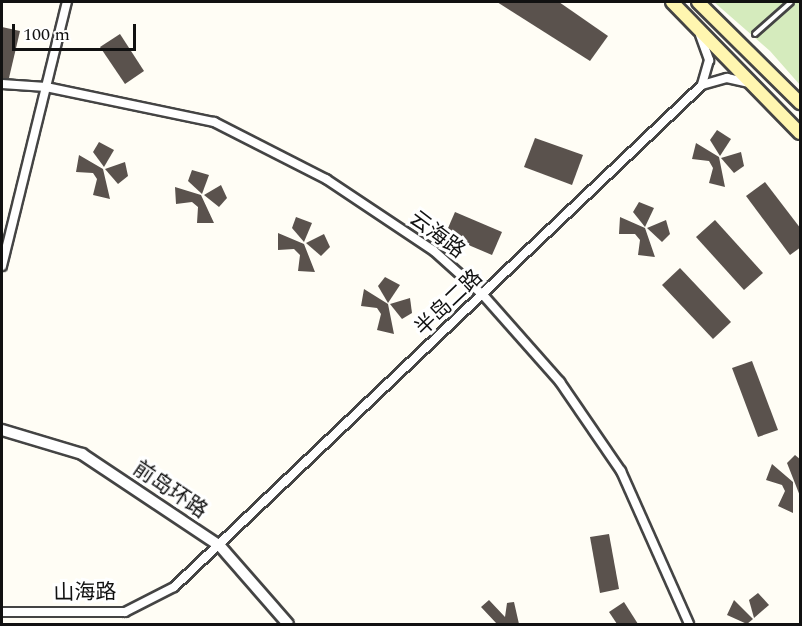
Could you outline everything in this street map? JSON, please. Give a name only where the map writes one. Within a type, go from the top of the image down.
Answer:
[{"type":"main road","points":[[672,2],[767,93],[801,133]]},
{"type":"main road","points":[[698,2],[801,103]]},
{"type":"street","points":[[2,266],[67,2]]},
{"type":"street","points":[[688,15],[708,51],[702,85],[740,79],[767,93]]},
{"type":"street","name":"云海路","points":[[2,84],[46,87],[214,122],[326,179],[434,251],[484,296],[560,382],[621,471],[689,624]]},
{"type":"street","name":"半岛二路","points":[[220,546],[484,296],[702,85]]},
{"type":"street","name":"前岛环路","points":[[2,430],[82,454],[220,546],[288,624]]},
{"type":"street","name":"山海路","points":[[2,612],[124,612],[174,587],[220,546]]},
{"type":"lane","points":[[755,34],[791,2]]},
{"type":"green space","points":[[714,2],[800,2],[800,85],[770,51]]},
{"type":"building","points":[[497,2],[559,2],[608,36],[590,61]]},
{"type":"building","points":[[2,27],[20,31],[9,78],[2,78]]},
{"type":"building","points":[[120,34],[144,71],[125,84],[100,47]]},
{"type":"building","points":[[717,130],[731,139],[720,156],[710,140]]},
{"type":"building","points":[[535,138],[583,155],[572,185],[524,167]]},
{"type":"building","points":[[99,142],[114,150],[104,167],[93,152]]},
{"type":"building","points":[[696,143],[719,157],[725,187],[709,183],[713,168],[709,161],[692,159]]},
{"type":"building","points":[[741,152],[744,166],[734,173],[721,158]]},
{"type":"building","points":[[79,155],[103,169],[110,199],[93,195],[97,179],[93,173],[76,172]]},
{"type":"building","points":[[125,162],[128,176],[118,184],[105,169]]},
{"type":"building","points":[[192,170],[209,175],[202,194],[188,181]]},
{"type":"building","points":[[765,182],[801,229],[801,247],[790,255],[746,196]]},
{"type":"building","points":[[221,185],[227,198],[219,207],[204,195]]},
{"type":"building","points":[[175,187],[201,195],[214,223],[197,223],[198,207],[192,202],[176,204]]},
{"type":"building","points":[[639,202],[654,208],[645,227],[633,212]]},
{"type":"building","points":[[455,212],[502,232],[492,255],[445,235]]},
{"type":"building","points":[[296,217],[312,223],[304,242],[292,228]]},
{"type":"building","points":[[620,217],[645,228],[655,257],[638,255],[640,240],[635,234],[619,234]]},
{"type":"building","points":[[666,220],[670,234],[662,242],[647,228]]},
{"type":"building","points":[[715,220],[763,273],[744,290],[696,237]]},
{"type":"building","points":[[278,233],[304,244],[315,272],[298,271],[300,255],[294,249],[278,250]]},
{"type":"building","points":[[324,234],[330,247],[321,256],[306,243]]},
{"type":"building","points":[[680,268],[731,322],[713,339],[662,285]]},
{"type":"building","points":[[385,277],[400,285],[388,303],[378,286]]},
{"type":"building","points":[[364,289],[388,304],[394,334],[377,330],[381,314],[377,308],[361,306]]},
{"type":"building","points":[[410,298],[412,313],[402,319],[390,304]]},
{"type":"building","points":[[752,361],[778,430],[758,437],[732,368]]},
{"type":"building","points":[[795,455],[801,460],[800,496],[787,463]]},
{"type":"building","points":[[772,464],[793,482],[793,513],[778,506],[785,491],[782,485],[766,480]]},
{"type":"building","points":[[609,534],[619,589],[600,593],[590,537]]},
{"type":"building","points":[[758,593],[769,605],[754,618],[749,600]]},
{"type":"building","points":[[489,600],[505,617],[507,603],[514,602],[519,624],[497,624],[481,607]]},
{"type":"building","points":[[734,600],[753,619],[747,624],[727,615]]},
{"type":"building","points":[[624,602],[638,624],[617,624],[609,612]]}]
